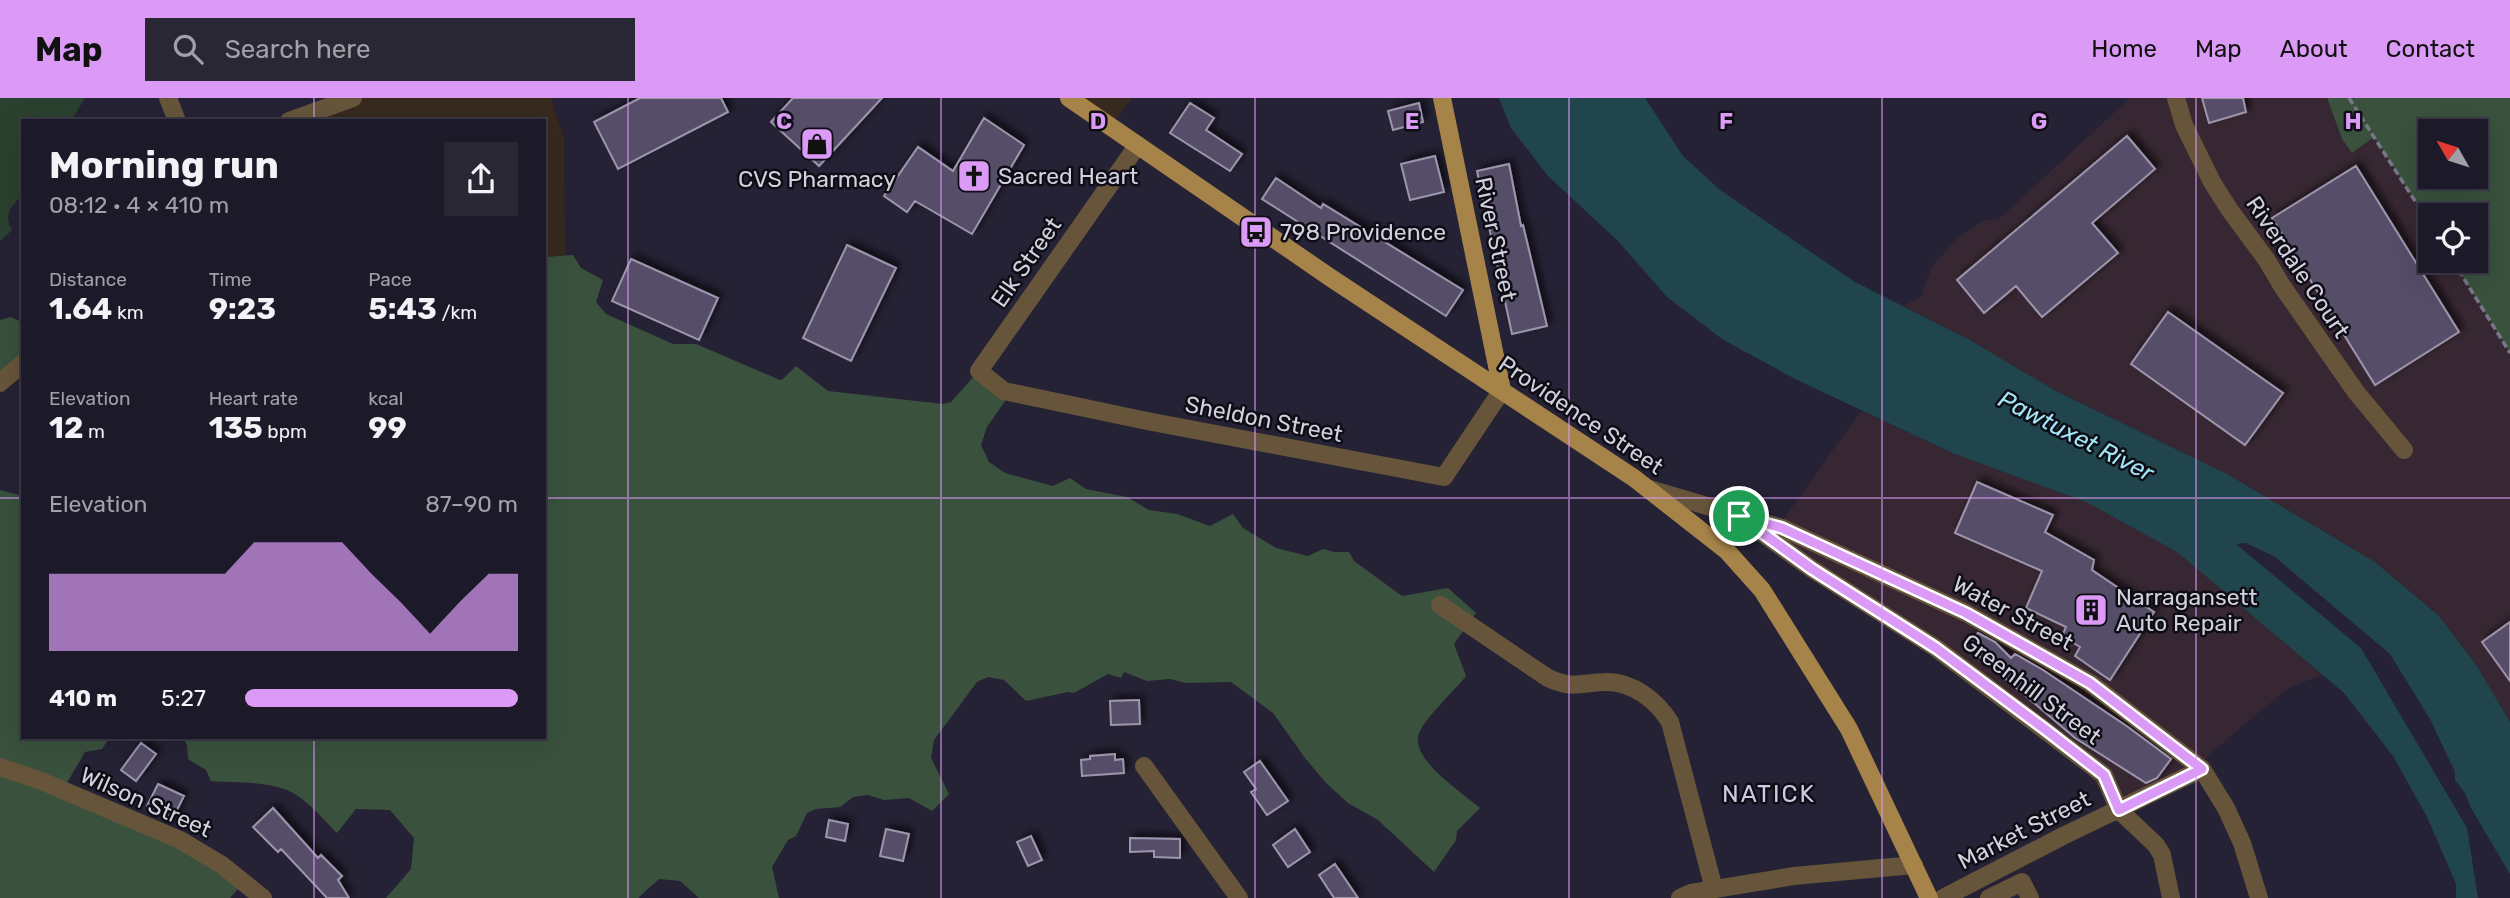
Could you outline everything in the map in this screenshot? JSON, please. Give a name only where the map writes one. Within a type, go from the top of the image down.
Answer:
[{"type":"main road","name":"Providence Street","points":[[1069,98],[1331,278],[1648,489],[1727,551],[1762,590],[1849,729],[1929,898]]},
{"type":"main road","name":"River Street","points":[[1442,98],[1502,390]]},
{"type":"street","points":[[169,98],[176,119]]},
{"type":"street","points":[[295,119],[353,98]]},
{"type":"street","name":"Riverdale Court","points":[[2176,98],[2184,125],[2212,182],[2229,209],[2356,392],[2404,450]]},
{"type":"street","name":"Elk Street","points":[[979,371],[1137,146]]},
{"type":"street","points":[[0,383],[21,365]]},
{"type":"street","name":"Sheldon Street","points":[[979,371],[1004,391],[1444,478],[1502,390]]},
{"type":"street","name":"Water Street","points":[[1648,489],[1782,528],[1966,613],[2090,683],[2202,769],[2226,808],[2242,843],[2259,898]]},
{"type":"street","name":"Greenhill Street","points":[[1739,516],[1812,569],[1936,648],[2104,775],[2119,810],[2162,855],[2171,898]]},
{"type":"street","points":[[1440,605],[1560,684],[1577,686],[1607,682],[1622,685],[1643,694],[1658,706],[1670,722],[1714,889]]},
{"type":"street","points":[[1144,766],[1239,898]]},
{"type":"street","name":"Wilson Street","points":[[0,767],[39,780],[180,840],[222,865],[263,898]]},
{"type":"street","name":"Market Street","points":[[1943,898],[2202,769]]},
{"type":"street","points":[[1688,896],[1714,889],[1740,891],[1823,872],[1914,865]]},
{"type":"street","points":[[1989,898],[2022,882],[2030,898]]},
{"type":"path","points":[[2348,98],[2418,206]]},
{"type":"path","points":[[2460,273],[2510,353]]},
{"type":"shaded area","points":[[0,98],[85,98],[72,119],[21,119],[21,194],[9,212],[12,230],[0,241]]},
{"type":"shaded area","points":[[346,98],[551,98],[564,139],[565,255],[546,257],[546,119],[290,119]]},
{"type":"shaded area","points":[[1071,98],[1132,98],[1112,125]]},
{"type":"shaded area","points":[[2130,98],[2327,98],[2342,139],[2352,152],[2374,137],[2418,206],[2418,273],[2460,273],[2510,353],[2510,722],[2477,666],[2439,616],[2375,562],[2229,475],[2056,391],[1970,340],[1903,306],[1923,296],[1932,266],[1958,238],[1983,221],[1999,219]]},
{"type":"shaded area","points":[[2327,98],[2510,98],[2510,353],[2460,273],[2488,273],[2488,203],[2418,203],[2418,206],[2374,137],[2352,153],[2342,139]]},
{"type":"shaded area","points":[[573,255],[581,268],[603,280],[596,302],[606,314],[673,344],[696,344],[780,380],[796,366],[828,391],[943,404],[951,402],[975,375],[1010,394],[987,427],[981,445],[989,462],[1005,473],[1053,486],[1070,478],[1086,489],[1127,497],[1149,510],[1177,514],[1210,526],[1233,514],[1243,528],[1276,548],[1308,556],[1323,549],[1349,552],[1354,561],[1402,596],[1448,588],[1476,613],[1454,644],[1466,676],[1424,724],[1418,741],[1421,752],[1438,774],[1480,808],[1457,831],[1456,840],[1434,872],[1378,820],[1348,803],[1326,783],[1273,713],[1231,682],[1186,683],[1170,679],[1147,681],[1124,672],[1121,678],[1108,674],[1074,693],[1026,701],[1004,680],[988,677],[977,682],[934,740],[931,758],[949,794],[932,811],[909,798],[884,800],[868,795],[853,797],[840,807],[816,809],[807,813],[796,836],[788,840],[772,867],[779,898],[699,898],[680,881],[659,879],[638,898],[386,898],[411,869],[414,838],[390,810],[356,809],[337,833],[307,803],[287,790],[260,784],[211,781],[206,770],[188,759],[184,739],[546,739],[546,257]]},
{"type":"shaded area","points":[[11,317],[21,322],[21,361],[0,380],[0,320]]},
{"type":"shaded area","points":[[1861,411],[1952,453],[2086,502],[2177,552],[2323,675],[2290,687],[2206,758],[2198,769],[2111,804],[2079,761],[1983,680],[1765,545]]},
{"type":"shaded area","points":[[0,490],[21,495],[21,739],[109,739],[102,749],[85,752],[65,786],[244,882],[230,898],[0,898]]},
{"type":"water","name":"Pawtuxet River","points":[[1499,98],[1645,98],[1683,156],[1720,190],[1855,282],[1970,340],[2056,391],[2229,475],[2375,562],[2439,616],[2477,666],[2510,722],[2510,874],[2455,780],[2455,772],[2430,719],[2390,654],[2275,557],[2246,543],[2236,544],[2361,648],[2467,828],[2478,898],[2456,898],[2456,884],[2427,817],[2393,756],[2344,693],[2177,552],[2086,502],[1952,453],[1795,379],[1722,339],[1667,297],[1618,241],[1548,176],[1511,128]]},
{"type":"building","points":[[640,98],[721,98],[728,112],[618,169],[594,122]]},
{"type":"building","name":"CVS Pharmacy","points":[[793,98],[882,98],[819,166],[771,122]]},
{"type":"building","points":[[2202,98],[2243,98],[2246,112],[2209,123]]},
{"type":"building","points":[[1190,103],[1214,118],[1206,130],[1242,154],[1230,171],[1170,133]]},
{"type":"building","points":[[1419,103],[1423,122],[1393,130],[1388,111]]},
{"type":"building","points":[[984,118],[1024,145],[972,234],[915,201],[907,212],[884,196],[918,147],[953,171]]},
{"type":"building","points":[[2127,136],[2155,169],[2092,223],[2118,253],[2042,317],[2016,286],[1984,313],[1957,280]]},
{"type":"building","points":[[1435,156],[1444,192],[1410,200],[1401,164]]},
{"type":"building","points":[[1509,164],[1521,226],[1523,225],[1547,326],[1512,334],[1477,171]]},
{"type":"building","points":[[2356,166],[2418,266],[2418,273],[2422,273],[2459,332],[2375,385],[2272,218]]},
{"type":"building","points":[[1276,178],[1321,208],[1323,204],[1463,290],[1446,316],[1262,199]]},
{"type":"building","points":[[847,245],[896,268],[851,361],[803,338]]},
{"type":"building","points":[[631,259],[718,298],[699,340],[612,301]]},
{"type":"building","points":[[2168,312],[2283,393],[2245,445],[2131,364]]},
{"type":"building","name":"Narragansett Auto Repair","points":[[1977,482],[2053,515],[2045,532],[2094,560],[2092,570],[2154,612],[2110,680],[2075,656],[2080,647],[2062,636],[2066,627],[2026,608],[2042,571],[1955,533]]},
{"type":"building","points":[[2510,622],[2510,681],[2482,642]]},
{"type":"building","points":[[1978,633],[1995,642],[2011,658],[2015,654],[2043,670],[2171,759],[2157,778],[2146,783],[2075,738],[1966,645]]},
{"type":"building","points":[[1139,700],[1140,724],[1111,725],[1110,701]]},
{"type":"building","points":[[141,743],[156,754],[136,781],[121,770]]},
{"type":"building","points":[[1115,754],[1115,760],[1123,759],[1124,773],[1082,776],[1081,760],[1090,759],[1090,756]]},
{"type":"building","points":[[1260,761],[1288,801],[1267,815],[1251,792],[1256,789],[1244,772]]},
{"type":"building","points":[[158,784],[184,796],[173,818],[147,806]]},
{"type":"building","points":[[273,808],[318,858],[321,855],[342,876],[338,880],[349,898],[327,898],[281,849],[278,852],[253,827]]},
{"type":"building","points":[[829,820],[848,824],[845,841],[826,837]]},
{"type":"building","points":[[886,829],[909,834],[903,861],[880,856]]},
{"type":"building","points":[[1295,829],[1310,852],[1288,867],[1273,845]]},
{"type":"building","points":[[1031,836],[1042,860],[1028,866],[1017,842]]},
{"type":"building","points":[[1130,838],[1180,839],[1180,858],[1154,857],[1154,851],[1130,852]]},
{"type":"building","points":[[1335,864],[1358,898],[1334,898],[1319,875]]},
{"type":"place","name":"CVS Pharmacy","points":[[817,144]]},
{"type":"place","name":"Sacred Heart","points":[[974,176]]},
{"type":"place","name":"798 Providence","points":[[1256,232]]},
{"type":"place","name":"Narragansett Auto Repair","points":[[2091,610]]},
{"type":"district","name":"NATICK","points":[[1769,794]]},
{"type":"route","points":[[1739,516],[1782,528],[1966,613],[2090,683],[2202,769],[2119,810],[2104,775],[1988,685],[1865,601],[1812,569],[1739,516]]}]
